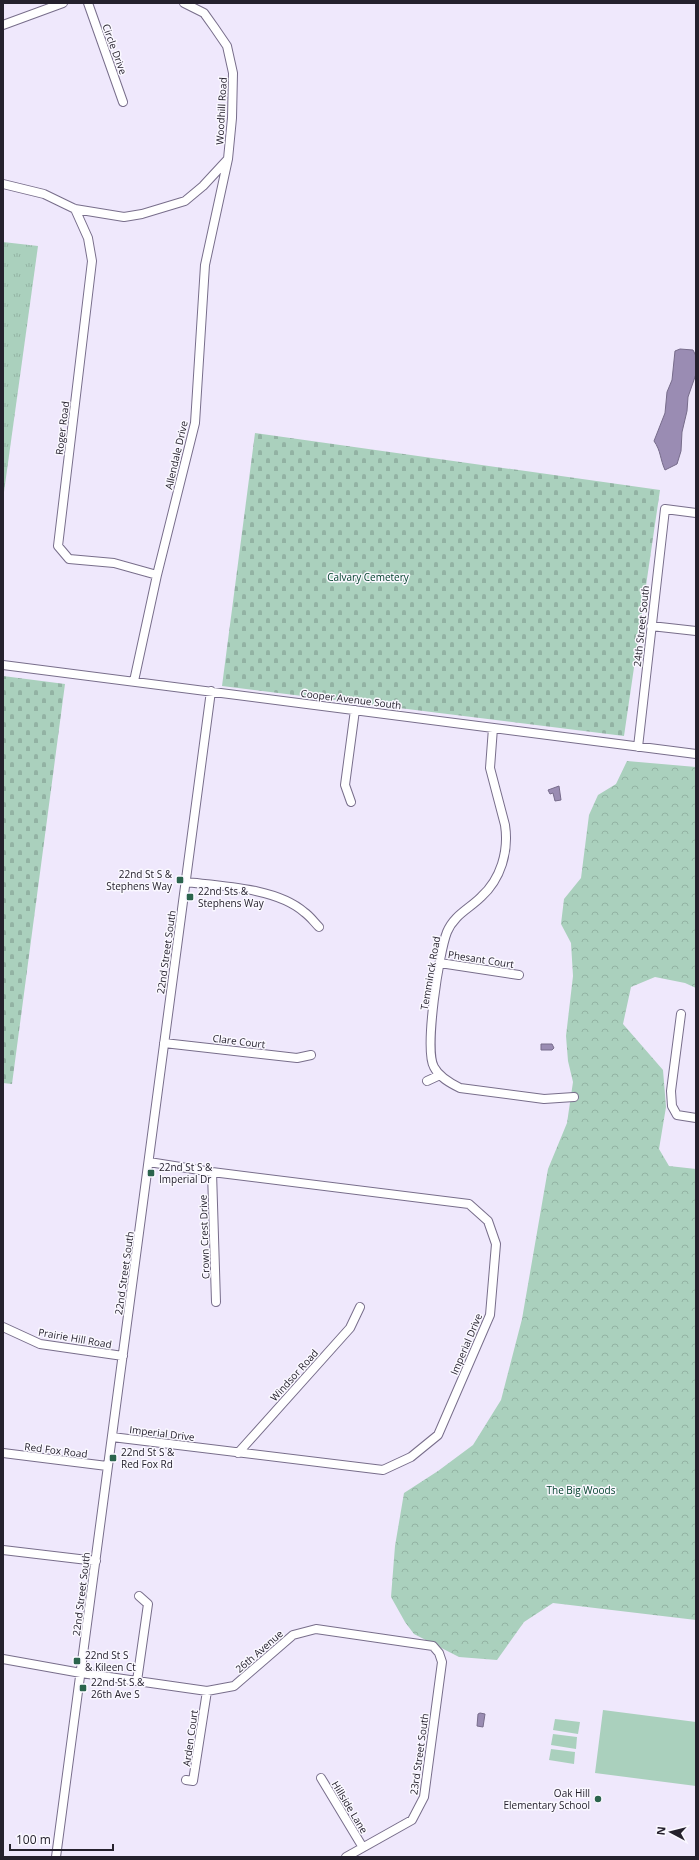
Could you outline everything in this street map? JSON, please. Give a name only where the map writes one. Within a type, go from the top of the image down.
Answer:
[{"type":"street","points":[[3,25],[63,3]]},
{"type":"street","name":"Circle Drive","points":[[88,3],[123,102]]},
{"type":"street","name":"Woodhill Road","points":[[3,184],[44,194],[75,209],[124,217],[142,214],[185,200],[203,186],[228,159],[234,92],[232,68],[227,46],[204,13],[184,3]]},
{"type":"street","name":"Allendale Drive","points":[[134,681],[157,575],[195,422],[205,265],[228,159]]},
{"type":"street","name":"Roger Road","points":[[75,209],[88,238],[92,261],[58,546],[69,559],[114,563],[157,575]]},
{"type":"street","name":"24th Street South","points":[[638,747],[665,509],[696,513]]},
{"type":"street","points":[[651,626],[696,631]]},
{"type":"street","name":"Cooper Avenue South","points":[[3,665],[696,754]]},
{"type":"street","name":"22nd Street South","points":[[56,1857],[211,691]]},
{"type":"street","points":[[351,802],[345,785],[355,710]]},
{"type":"street","name":"Temminck Road","points":[[440,1076],[430,1059],[429,1045],[440,963],[447,931],[460,913],[481,898],[493,882],[505,856],[505,825],[490,768],[493,728]]},
{"type":"street","points":[[186,882],[260,892],[282,900],[303,911],[319,927]]},
{"type":"street","name":"Phesant Court","points":[[440,963],[519,975]]},
{"type":"street","points":[[681,1014],[671,1096],[673,1109],[677,1115],[696,1118]]},
{"type":"street","name":"Clare Court","points":[[164,1043],[297,1058],[310,1055]]},
{"type":"street","points":[[426,1081],[440,1076],[448,1082],[467,1089],[544,1099],[574,1097]]},
{"type":"street","name":"Imperial Drive","points":[[112,1437],[383,1470],[411,1457],[438,1435],[490,1316],[496,1244],[488,1221],[469,1204],[212,1172],[149,1162]]},
{"type":"street","name":"Crown Crest Drive","points":[[212,1172],[216,1302]]},
{"type":"street","name":"Windsor Road","points":[[238,1453],[350,1328],[360,1306]]},
{"type":"street","name":"Prairie Hill Road","points":[[3,1327],[40,1344],[123,1356]]},
{"type":"street","name":"Red Fox Road","points":[[3,1453],[107,1466]]},
{"type":"street","points":[[3,1550],[96,1561]]},
{"type":"street","points":[[137,1681],[148,1604],[139,1596]]},
{"type":"street","name":"26th Avenue","points":[[3,1659],[81,1673],[207,1691],[234,1686],[293,1635],[316,1629],[433,1646],[439,1653],[442,1662]]},
{"type":"street","name":"23rd Street South","points":[[346,1857],[362,1846],[412,1820],[424,1797],[442,1662]]},
{"type":"street","name":"Arden Court","points":[[186,1780],[194,1781],[207,1691]]},
{"type":"street","name":"Hillside Lane","points":[[321,1778],[362,1846]]},
{"type":"green space","points":[[3,242],[38,246],[3,499]]},
{"type":"green space","name":"Calvary Cemetery","points":[[255,433],[660,490],[624,736],[222,686]]},
{"type":"green space","points":[[3,676],[65,684],[12,1084],[3,1083]]},
{"type":"green space","name":"The Big Woods","points":[[627,761],[696,767],[696,988],[685,983],[655,977],[631,987],[623,1024],[663,1070],[666,1107],[659,1149],[669,1166],[696,1169],[696,1620],[553,1603],[524,1622],[497,1660],[459,1657],[414,1634],[405,1622],[391,1597],[395,1546],[404,1493],[438,1471],[473,1445],[501,1400],[522,1319],[548,1169],[567,1123],[573,1082],[568,1061],[566,1036],[573,976],[571,943],[561,924],[564,899],[581,878],[589,815],[598,795],[616,784]]},
{"type":"green space","points":[[603,1710],[696,1722],[696,1786],[595,1773]]},
{"type":"green space","points":[[555,1719],[580,1722],[578,1734],[553,1730]]},
{"type":"green space","points":[[553,1734],[577,1737],[576,1749],[551,1745]]},
{"type":"green space","points":[[551,1749],[575,1752],[574,1764],[549,1760]]},
{"type":"shaded area","points":[[680,349],[693,350],[696,356],[696,374],[688,397],[687,411],[682,432],[681,451],[677,464],[665,470],[658,448],[654,441],[665,413],[667,392],[672,380],[675,351]]},
{"type":"shaded area","points":[[559,786],[561,800],[555,801],[553,793],[550,794],[548,790]]},
{"type":"shaded area","points":[[541,1044],[552,1044],[554,1048],[552,1050],[541,1050]]},
{"type":"shaded area","points":[[478,1714],[485,1714],[483,1727],[477,1726]]},
{"type":"place","name":"22nd St S & Stephens Way","points":[[180,880]]},
{"type":"place","name":"22nd Sts & Stephens Way","points":[[190,897]]},
{"type":"place","name":"22nd St S & Imperial Dr","points":[[151,1173]]},
{"type":"place","name":"22nd St S & Red Fox Rd","points":[[113,1458]]},
{"type":"place","name":"22nd St S & Kileen Ct","points":[[77,1661]]},
{"type":"place","name":"22nd St S & 26th Ave S","points":[[83,1688]]},
{"type":"place","name":"Oak Hill Elementary School","points":[[598,1799]]}]
